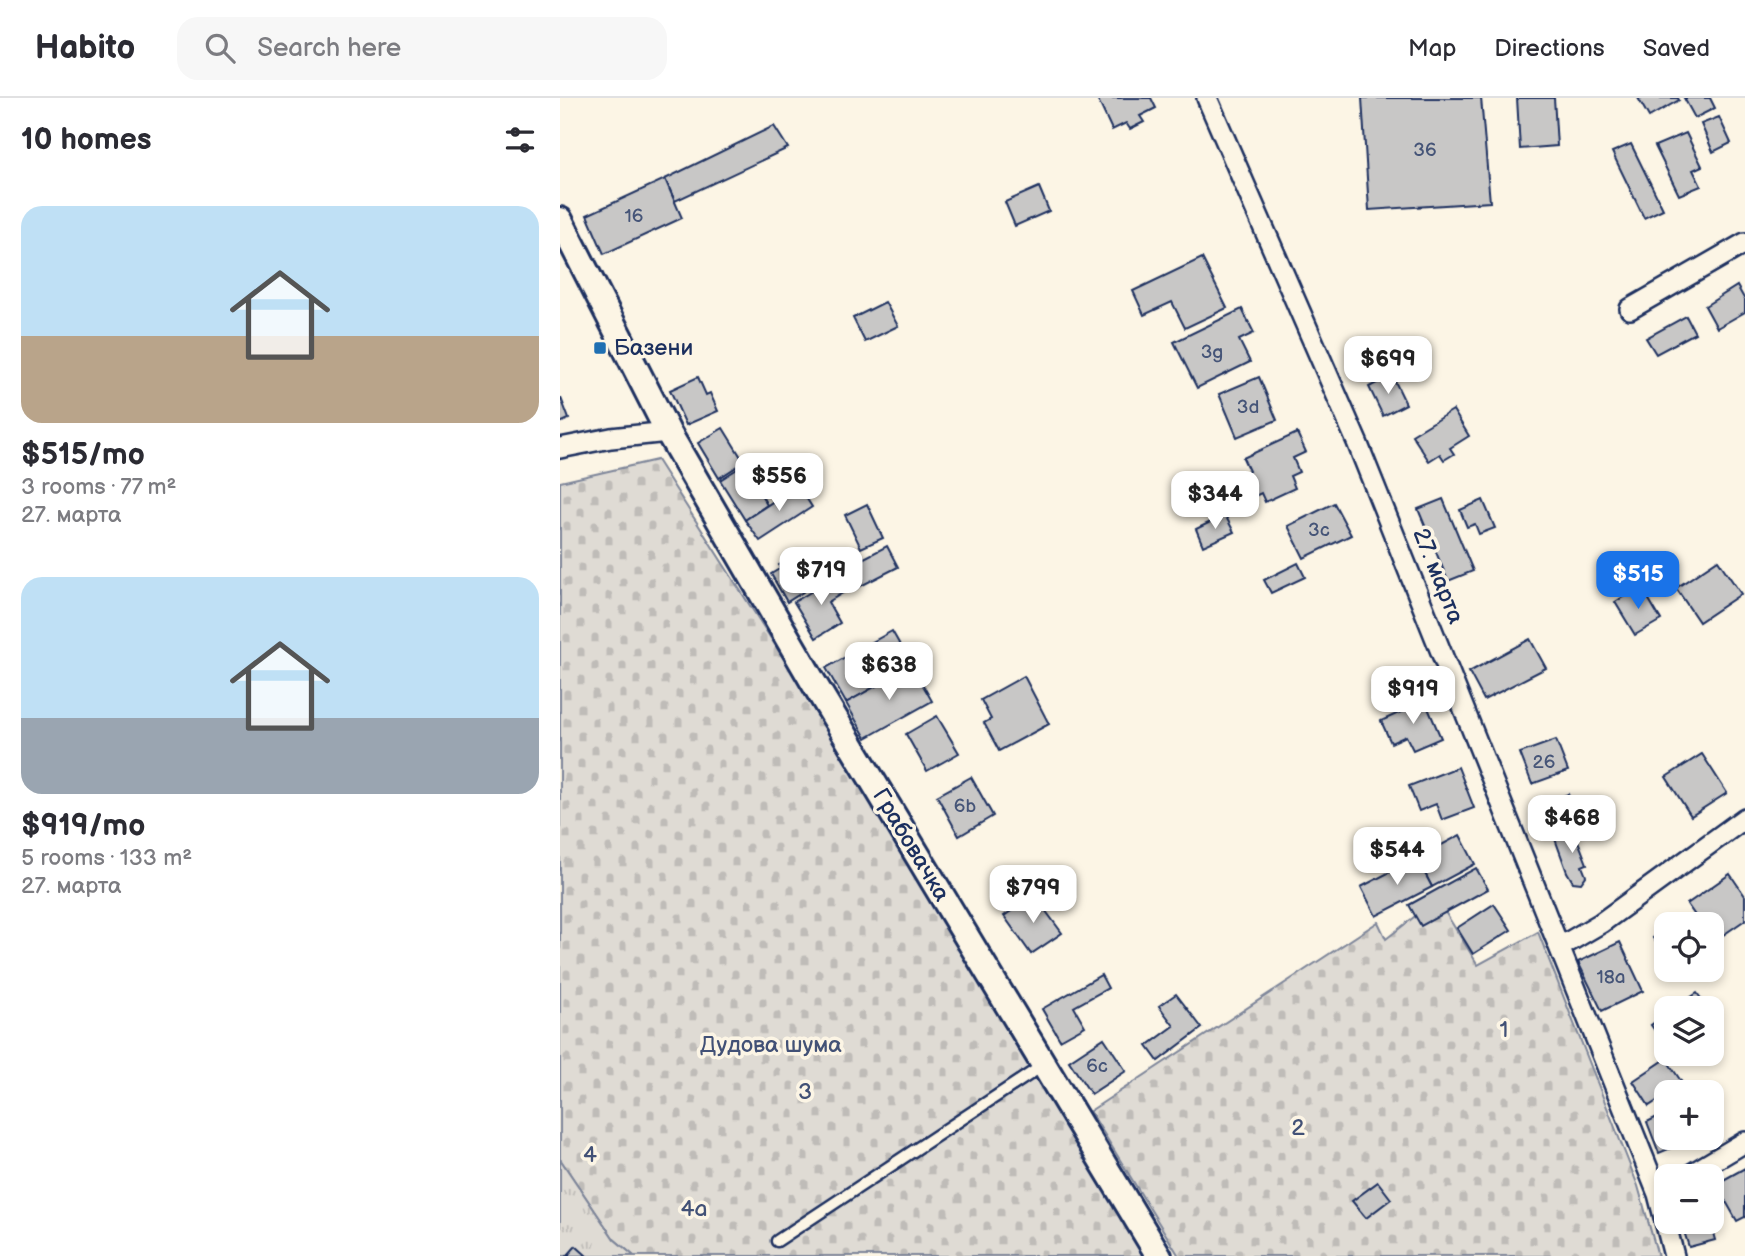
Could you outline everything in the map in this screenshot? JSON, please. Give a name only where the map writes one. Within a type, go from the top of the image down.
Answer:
[{"type":"street","name":"27. марта","points":[[1207,98],[1357,442],[1560,947],[1654,1172]]},
{"type":"street","name":"Грабовачка","points":[[560,220],[668,432],[819,692],[1159,1256]]},
{"type":"street","points":[[1630,309],[1745,243]]},
{"type":"street","points":[[560,447],[668,432]]},
{"type":"street","points":[[1560,947],[1601,923],[1745,818]]},
{"type":"street","points":[[1709,1164],[1745,1143]]},
{"type":"street","name":"27. марта","points":[[1670,1234],[1674,1256]]},
{"type":"lane","points":[[777,1241],[1043,1066]]},
{"type":"green space","name":"Дудова шума","points":[[657,460],[800,684],[1144,1256],[634,1256],[614,1239],[560,1159],[560,482]]},
{"type":"green space","points":[[1437,899],[1478,965],[1538,932],[1638,1186],[1658,1256],[1179,1256],[1090,1111],[1378,922],[1386,939]]},
{"type":"green space","points":[[560,1159],[614,1239],[634,1256],[560,1256]]},
{"type":"building","points":[[1097,98],[1151,98],[1156,108],[1140,116],[1144,122],[1130,129],[1126,123],[1112,130]]},
{"type":"building","points":[[1362,98],[1481,98],[1490,202],[1369,210]]},
{"type":"building","points":[[1517,98],[1554,98],[1557,146],[1520,149]]},
{"type":"building","points":[[1638,98],[1678,98],[1679,100],[1649,117]]},
{"type":"building","points":[[1684,98],[1710,98],[1715,108],[1695,118]]},
{"type":"building","points":[[1719,117],[1731,143],[1713,152],[1701,124]]},
{"type":"building","points":[[774,126],[788,148],[675,201],[665,179]]},
{"type":"building","points":[[1686,133],[1702,166],[1693,170],[1701,186],[1679,195],[1655,146]]},
{"type":"building","points":[[1631,144],[1663,209],[1644,218],[1612,152]]},
{"type":"building","points":[[665,179],[682,218],[604,254],[587,215]]},
{"type":"building","points":[[1039,187],[1049,211],[1015,226],[1005,202]]},
{"type":"building","points":[[1202,258],[1227,308],[1185,328],[1172,302],[1144,315],[1133,291]]},
{"type":"building","points":[[1737,286],[1745,300],[1745,312],[1717,328],[1705,306]]},
{"type":"building","points":[[885,302],[898,326],[865,342],[853,318]]},
{"type":"building","points":[[1242,309],[1254,333],[1239,340],[1250,362],[1197,388],[1174,342]]},
{"type":"building","points":[[1686,316],[1695,333],[1656,354],[1646,338]]},
{"type":"building","points":[[1392,375],[1406,404],[1383,416],[1369,387]]},
{"type":"building","points":[[698,377],[706,395],[710,393],[718,411],[686,425],[670,390]]},
{"type":"building","points":[[1259,377],[1277,420],[1237,437],[1219,394]]},
{"type":"building","points":[[560,398],[569,419],[560,423]]},
{"type":"building","points":[[1453,410],[1469,436],[1450,448],[1454,454],[1444,460],[1440,454],[1429,461],[1412,435]]},
{"type":"building","points":[[723,428],[744,462],[719,478],[698,443]]},
{"type":"building","points":[[1297,433],[1306,452],[1293,458],[1299,472],[1290,476],[1295,488],[1265,502],[1261,493],[1247,500],[1236,478],[1249,471],[1243,458]]},
{"type":"building","points":[[745,464],[752,474],[758,470],[771,490],[762,496],[767,505],[745,520],[720,480]]},
{"type":"building","points":[[798,485],[812,507],[760,541],[745,520]]},
{"type":"building","points":[[1443,499],[1473,571],[1448,581],[1418,509]]},
{"type":"building","points":[[1483,500],[1495,528],[1479,534],[1475,524],[1467,527],[1460,510]]},
{"type":"building","points":[[1334,503],[1351,535],[1304,558],[1288,526]]},
{"type":"building","points":[[867,504],[883,538],[861,548],[845,515]]},
{"type":"building","points":[[1225,515],[1234,532],[1203,546],[1196,529]]},
{"type":"building","points":[[887,546],[898,567],[853,590],[843,569]]},
{"type":"building","points":[[796,555],[807,573],[795,580],[803,592],[787,602],[771,574],[781,568],[779,565]]},
{"type":"building","points":[[1718,560],[1741,594],[1699,622],[1676,588]]},
{"type":"building","points":[[1298,563],[1305,577],[1271,593],[1264,580]]},
{"type":"building","points":[[837,576],[846,591],[828,602],[840,623],[816,638],[794,602]]},
{"type":"building","points":[[1641,586],[1661,620],[1635,635],[1615,602]]},
{"type":"building","points":[[892,631],[912,666],[846,703],[826,668]]},
{"type":"building","points":[[1530,639],[1546,668],[1484,700],[1469,672]]},
{"type":"building","points":[[912,666],[932,701],[866,738],[846,703]]},
{"type":"building","points":[[1024,676],[1049,724],[999,751],[984,723],[991,719],[981,700]]},
{"type":"building","points":[[1425,701],[1441,738],[1413,750],[1406,736],[1391,743],[1381,721]]},
{"type":"building","points":[[937,716],[959,753],[927,771],[906,734]]},
{"type":"building","points":[[1556,740],[1568,771],[1532,784],[1520,753]]},
{"type":"building","points":[[1702,754],[1727,793],[1691,816],[1666,777]]},
{"type":"building","points":[[1458,767],[1474,808],[1442,820],[1436,804],[1419,811],[1409,786]]},
{"type":"building","points":[[971,777],[993,816],[959,836],[937,796]]},
{"type":"building","points":[[1568,794],[1580,826],[1554,836],[1539,806]]},
{"type":"building","points":[[1573,828],[1587,864],[1582,866],[1586,876],[1581,883],[1573,882],[1567,872],[1554,836]]},
{"type":"building","points":[[1460,835],[1475,864],[1432,887],[1417,858]]},
{"type":"building","points":[[1417,858],[1432,887],[1376,916],[1361,887]]},
{"type":"building","points":[[1476,868],[1488,889],[1421,926],[1409,905]]},
{"type":"building","points":[[1730,874],[1745,896],[1745,920],[1724,934],[1724,912],[1693,912],[1687,904]]},
{"type":"building","points":[[1034,895],[1062,933],[1031,954],[1004,916]]},
{"type":"building","points":[[1494,904],[1511,930],[1473,954],[1457,928]]},
{"type":"building","points":[[1620,942],[1643,991],[1602,1011],[1578,962]]},
{"type":"building","points":[[1101,975],[1108,988],[1074,1007],[1085,1026],[1060,1040],[1042,1009]]},
{"type":"building","points":[[1176,994],[1202,1028],[1158,1061],[1147,1046],[1174,1026],[1159,1006]]},
{"type":"building","points":[[1104,1038],[1126,1071],[1091,1094],[1069,1061]]},
{"type":"building","points":[[1656,1066],[1671,1066],[1680,1080],[1654,1080],[1654,1103],[1649,1106],[1633,1081]]},
{"type":"building","points":[[1654,1118],[1654,1140],[1647,1122]]},
{"type":"building","points":[[1745,1168],[1745,1217],[1737,1221],[1724,1198],[1724,1180]]},
{"type":"building","points":[[1378,1182],[1391,1199],[1366,1218],[1352,1201]]},
{"type":"building","points":[[1685,1234],[1713,1234],[1715,1240],[1689,1247]]},
{"type":"building","points":[[576,1246],[587,1256],[567,1256]]},
{"type":"place","name":"Базени","points":[[600,348]]},
{"type":"park label","name":"1","points":[[1504,1030]]},
{"type":"park label","name":"3","points":[[805,1092]]},
{"type":"park label","name":"2","points":[[1298,1128]]},
{"type":"park label","name":"4","points":[[590,1155]]},
{"type":"park label","name":"4a","points":[[694,1209]]}]
